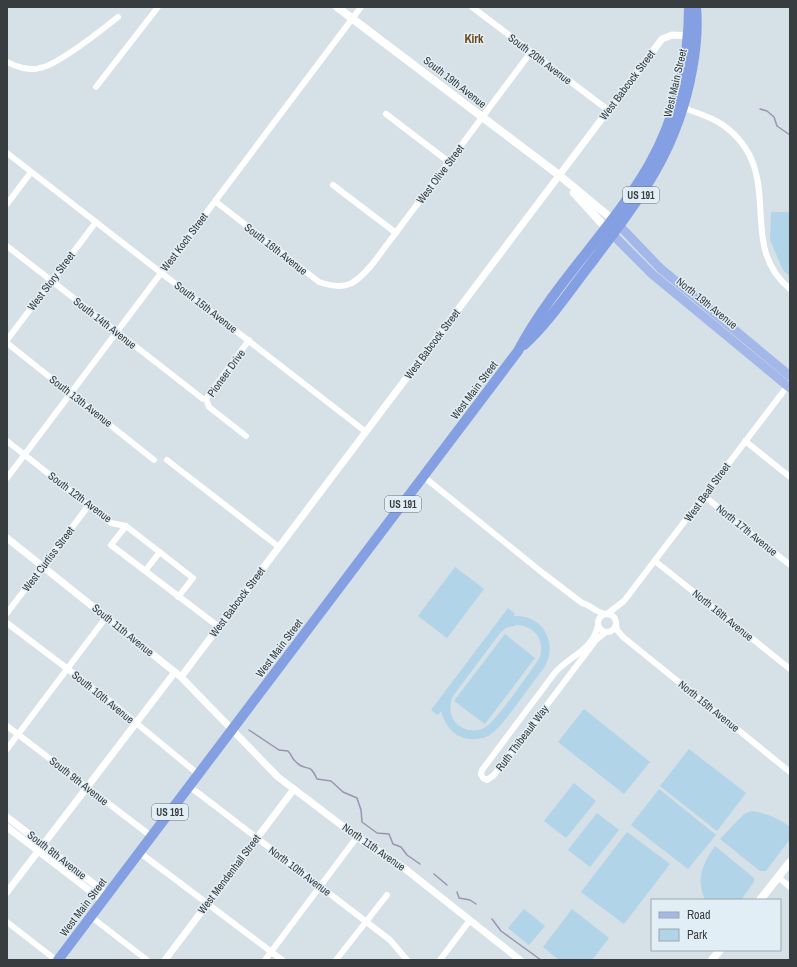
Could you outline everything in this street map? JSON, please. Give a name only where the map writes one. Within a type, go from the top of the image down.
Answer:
[{"type":"highway","name":"West Main Street","points":[[518,351],[541,330],[613,235],[616,222],[650,164],[664,134],[674,106],[693,36],[689,7]]},
{"type":"highway","name":"West Main Street","points":[[57,960],[518,351],[532,323],[605,227],[616,222],[658,169],[673,138],[684,108],[696,7]]},
{"type":"main road","name":"South 19th Avenue","points":[[337,7],[559,175],[616,222]]},
{"type":"main road","name":"South 19th Avenue","points":[[559,175],[613,235]]},
{"type":"main road","name":"North 19th Avenue","points":[[616,222],[660,268],[790,376]]},
{"type":"main road","name":"North 19th Avenue","points":[[613,235],[652,274],[789,385]]},
{"type":"main road","points":[[761,899],[790,862]]},
{"type":"main road","points":[[712,960],[719,951]]},
{"type":"street","points":[[96,87],[158,7]]},
{"type":"street","name":"West Koch Street","points":[[7,478],[361,7]]},
{"type":"street","name":"South 20th Avenue","points":[[472,7],[608,110]]},
{"type":"street","points":[[7,62],[17,67],[42,68],[90,38],[118,17]]},
{"type":"street","name":"West Babcock Street","points":[[181,677],[662,39],[672,35],[693,36]]},
{"type":"street","name":"West Olive Street","points":[[342,287],[353,283],[364,274],[531,52]]},
{"type":"street","points":[[684,108],[706,116],[722,125],[737,137],[747,149],[757,172],[760,184],[761,227],[764,247],[776,272],[790,289]]},
{"type":"street","points":[[386,114],[449,162]]},
{"type":"street","name":"South 15th Avenue","points":[[7,153],[250,340],[366,432]]},
{"type":"street","points":[[7,204],[31,172]]},
{"type":"street","points":[[333,185],[396,233]]},
{"type":"street","name":"South 16th Avenue","points":[[215,201],[319,282],[333,287],[342,287]]},
{"type":"street","name":"West Story Street","points":[[7,340],[96,222]]},
{"type":"street","name":"South 14th Avenue","points":[[7,246],[203,399]]},
{"type":"street","name":"Pioneer Drive","points":[[246,436],[212,410],[206,403],[206,399],[250,340]]},
{"type":"street","name":"South 13th Avenue","points":[[7,343],[154,460]]},
{"type":"street","name":"West Beall Street","points":[[607,614],[624,601],[789,385]]},
{"type":"street","name":"South 12th Avenue","points":[[7,440],[111,523],[126,526],[193,578],[178,597]]},
{"type":"street","points":[[745,441],[790,477]]},
{"type":"street","points":[[167,460],[279,547]]},
{"type":"street","points":[[424,477],[582,603],[601,630],[608,632],[614,629],[616,622],[612,616],[599,613],[582,603]]},
{"type":"street","name":"North 17th Avenue","points":[[704,496],[790,565]]},
{"type":"street","name":"West Curtiss Street","points":[[7,613],[89,505]]},
{"type":"street","points":[[126,526],[111,545],[219,627]]},
{"type":"street","name":"South 11th Avenue","points":[[7,538],[107,616],[181,677],[232,729]]},
{"type":"street","points":[[145,571],[160,552]]},
{"type":"street","name":"North 16th Avenue","points":[[655,561],[790,669]]},
{"type":"street","name":"West Beall Street","points":[[616,622],[624,601]]},
{"type":"street","points":[[598,624],[601,617],[607,614]]},
{"type":"street","points":[[7,749],[107,616]]},
{"type":"street","name":"North 15th Avenue","points":[[616,622],[617,630],[627,641],[790,772]]},
{"type":"street","name":"South 10th Avenue","points":[[7,623],[68,669],[198,774]]},
{"type":"street","name":"Ruth Thibeault Way","points":[[598,624],[595,634],[580,653],[560,667],[549,680],[482,770],[481,774],[483,778],[487,780],[494,775],[596,640],[608,632]]},
{"type":"street","name":"North 15th Avenue","points":[[608,632],[627,641]]},
{"type":"street","points":[[7,892],[175,672]]},
{"type":"street","name":"South 9th Avenue","points":[[7,726],[86,788],[151,836]]},
{"type":"street","name":"North 11th Avenue","points":[[232,729],[268,767],[294,789],[357,837],[404,868],[520,960]]},
{"type":"street","name":"North 10th Avenue","points":[[189,786],[367,921],[396,945],[406,960]]},
{"type":"street","name":"West Mendenhall Street","points":[[164,960],[294,789]]},
{"type":"street","name":"South 8th Avenue","points":[[7,816],[105,897]]},
{"type":"street","name":"South 8th Avenue","points":[[7,826],[38,851],[105,897]]},
{"type":"street","points":[[265,960],[357,837]]},
{"type":"street","points":[[139,852],[282,960]]},
{"type":"street","points":[[778,877],[790,887]]},
{"type":"street","points":[[336,960],[387,895]]},
{"type":"street","points":[[90,916],[147,960]]},
{"type":"street","points":[[440,960],[470,920]]},
{"type":"street","points":[[7,922],[57,960]]},
{"type":"green space","points":[[771,212],[790,212],[790,277],[783,270],[770,240]]},
{"type":"green space","points":[[455,567],[484,589],[447,638],[418,616]]},
{"type":"green space","points":[[508,608],[515,614],[513,616],[533,620],[540,625],[549,640],[550,649],[548,659],[544,668],[509,715],[494,732],[481,738],[467,739],[461,737],[448,726],[441,711],[438,715],[431,710]],"holes":[[[517,625],[529,628],[538,636],[541,647],[539,659],[491,723],[478,730],[470,730],[458,725],[453,719],[451,713],[450,706],[453,696],[500,633],[506,628]]]},
{"type":"green space","points":[[505,634],[535,658],[485,724],[454,701]]},
{"type":"green space","points":[[584,709],[650,762],[624,794],[558,742]]},
{"type":"green space","points":[[689,749],[746,793],[717,831],[660,786]]},
{"type":"green space","points":[[574,783],[596,801],[566,838],[544,821]]},
{"type":"green space","points":[[659,789],[716,835],[688,869],[631,825]]},
{"type":"green space","points":[[752,811],[772,817],[790,827],[790,839],[766,871],[760,871],[720,839],[744,814]]},
{"type":"green space","points":[[597,813],[619,830],[590,867],[568,850]]},
{"type":"green space","points":[[627,832],[670,864],[624,924],[581,892]]},
{"type":"green space","points":[[715,846],[754,878],[754,882],[742,899],[705,899],[702,892],[701,878],[707,859]]},
{"type":"green space","points":[[524,909],[545,926],[529,945],[508,928]]},
{"type":"green space","points":[[572,909],[609,938],[592,960],[559,960],[543,947]]},
{"type":"waterway","points":[[760,109],[767,111],[774,117],[777,126],[790,135]]},
{"type":"waterway","points":[[249,730],[279,750],[288,751],[294,760],[300,765],[312,770],[317,779],[331,781],[343,792],[357,798],[361,810],[362,822],[377,833],[389,834],[393,844],[401,847],[407,855],[420,864]]},
{"type":"waterway","points":[[434,874],[447,885]]},
{"type":"waterway","points":[[457,892],[459,898],[470,900],[476,904]]},
{"type":"waterway","points":[[492,919],[501,931],[541,960]]},
{"type":"district","name":"Kirk","points":[[474,39]]}]
